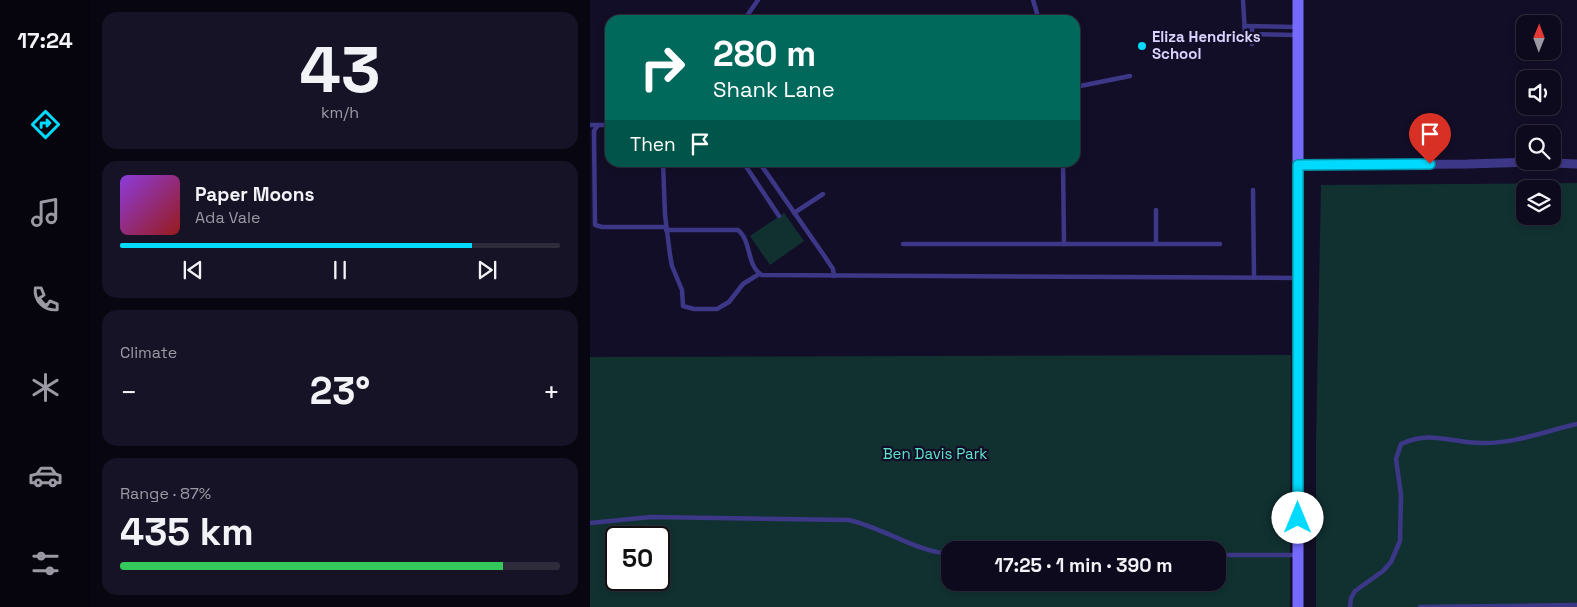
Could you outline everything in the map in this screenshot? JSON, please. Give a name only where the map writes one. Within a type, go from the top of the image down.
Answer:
[{"type":"main road","points":[[1298,0],[1298,607]]},
{"type":"street","points":[[1298,165],[1532,162],[1577,164]]},
{"type":"lane","points":[[748,15],[758,0]]},
{"type":"lane","points":[[1033,0],[1038,15]]},
{"type":"lane","points":[[1243,0],[1245,34],[1298,31]]},
{"type":"lane","points":[[1244,26],[1298,31]]},
{"type":"lane","points":[[1252,26],[1252,44]]},
{"type":"lane","points":[[1080,86],[1130,76]]},
{"type":"lane","points":[[590,125],[603,125]]},
{"type":"lane","points":[[603,125],[598,125],[594,131],[595,225],[602,228],[738,230],[743,235],[755,269],[762,275],[1298,278]]},
{"type":"lane","points":[[663,167],[666,229],[672,266],[682,290],[682,305],[686,308],[706,310],[723,306],[733,298],[743,284],[759,274]]},
{"type":"lane","points":[[746,167],[779,216]]},
{"type":"lane","points":[[762,167],[833,269],[834,276]]},
{"type":"lane","points":[[1063,167],[1064,244]]},
{"type":"lane","points":[[1253,190],[1254,278]]},
{"type":"lane","points":[[794,213],[823,194]]},
{"type":"lane","points":[[1156,210],[1156,244]]},
{"type":"lane","points":[[903,244],[1220,244]]},
{"type":"lane","points":[[1350,607],[1351,598],[1355,591],[1391,562],[1400,541],[1401,495],[1396,459],[1401,444],[1412,439],[1428,436],[1482,443],[1526,438],[1577,424]]},
{"type":"lane","points":[[590,523],[651,517],[842,520],[864,524],[918,547],[941,552]]},
{"type":"lane","points":[[1226,555],[1298,555]]},
{"type":"lane","points":[[1420,607],[1577,605]]},
{"type":"green space","points":[[1516,183],[1516,225],[1561,225],[1561,183],[1577,183],[1577,607],[1316,607],[1316,444],[1321,185]]},
{"type":"green space","points":[[784,213],[804,241],[770,265],[750,236]]},
{"type":"green space","name":"Ben Davis Park","points":[[1291,355],[1290,607],[590,607],[590,357]]},
{"type":"place","name":"Eliza Hendricks School","points":[[1142,46]]},
{"type":"route","points":[[1298,518],[1298,165],[1430,164]]}]
